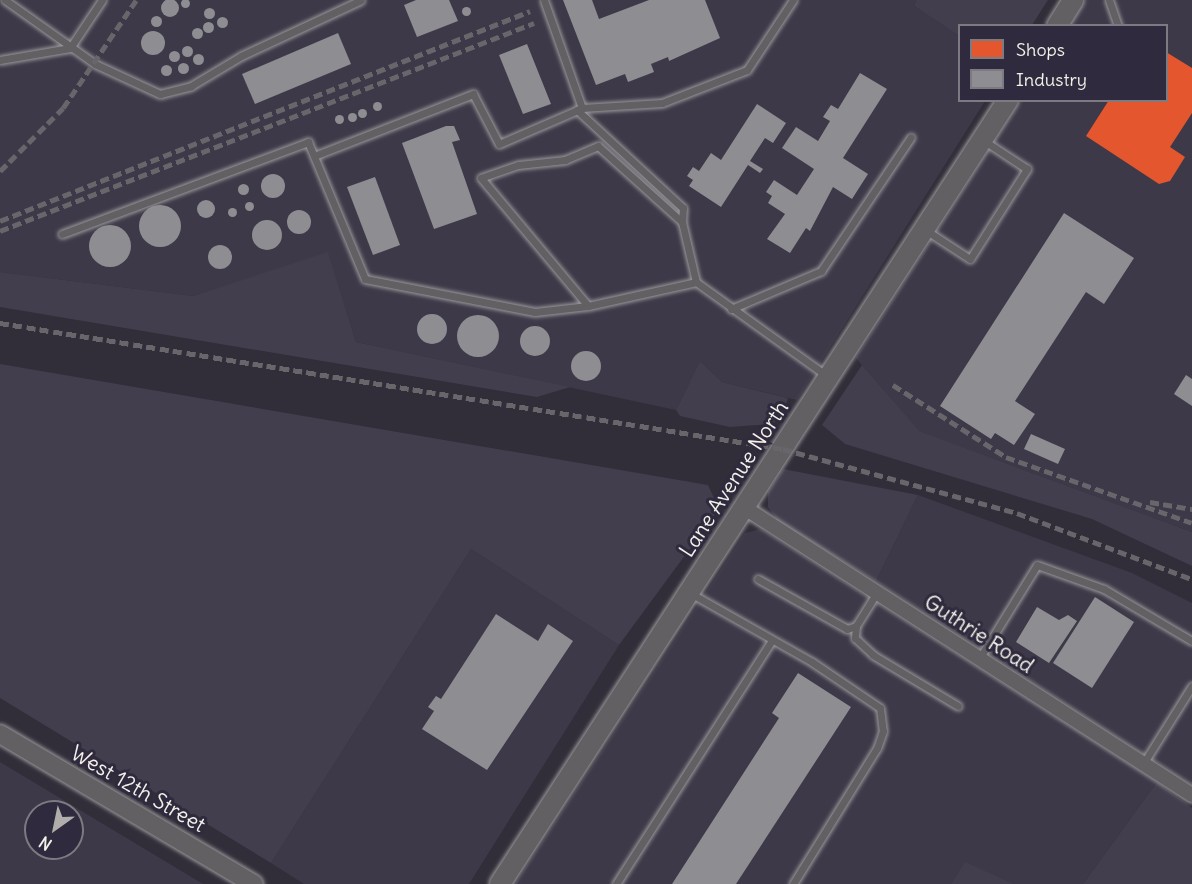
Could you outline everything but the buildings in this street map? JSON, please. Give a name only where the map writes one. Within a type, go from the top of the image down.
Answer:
[{"type":"main road","points":[[1058,24],[1073,0]]},
{"type":"main road","name":"Lane Avenue North","points":[[500,884],[1007,102]]},
{"type":"street","name":"Guthrie Road","points":[[745,508],[1192,795]]},
{"type":"street","name":"West 12th Street","points":[[0,734],[254,884]]},
{"type":"lane","points":[[5,0],[73,44],[95,64],[160,94],[191,86],[241,56],[356,1]]},
{"type":"lane","points":[[0,60],[73,44],[102,0]]},
{"type":"lane","points":[[544,0],[580,109],[683,208],[682,222],[696,282],[730,309],[829,377]]},
{"type":"lane","points":[[314,156],[473,94],[500,144],[580,109],[662,103],[747,70],[793,0]]},
{"type":"lane","points":[[1109,0],[1117,24]]},
{"type":"lane","points":[[730,309],[821,271],[911,137]]},
{"type":"lane","points":[[925,230],[970,259],[1027,169],[983,140]]},
{"type":"lane","points":[[62,234],[308,142],[365,279],[535,312],[588,306],[696,282]]},
{"type":"lane","points":[[588,306],[481,178],[518,165],[565,160],[598,146],[682,222]]},
{"type":"lane","points":[[979,659],[1038,565],[1104,589],[1192,641]]},
{"type":"lane","points":[[758,579],[834,626],[856,626]]},
{"type":"lane","points":[[689,592],[770,643],[864,695],[880,708],[883,731],[793,884]]},
{"type":"lane","points":[[877,593],[856,626],[855,638],[873,655],[958,706]]},
{"type":"lane","points":[[616,884],[770,643]]},
{"type":"lane","points":[[1143,764],[1192,686]]},
{"type":"shaded area","points":[[0,0],[916,0],[914,6],[958,35],[958,102],[984,102],[797,400],[722,382],[700,361],[676,410],[356,342],[328,253],[193,296],[0,272]]},
{"type":"shaded area","points":[[916,0],[1048,0],[1033,24],[958,24],[958,35],[914,6]]},
{"type":"shaded area","points":[[1086,0],[1192,0],[1192,532],[918,431],[856,358],[1019,102],[1168,102],[1168,24],[1070,24]]},
{"type":"shaded area","points":[[328,252],[356,342],[570,387],[537,397],[0,307],[0,272],[193,296]]},
{"type":"shaded area","points":[[700,361],[722,382],[788,398],[783,415],[772,424],[730,427],[680,416],[676,410]]},
{"type":"shaded area","points":[[0,364],[708,485],[719,509],[619,645],[471,549],[271,863],[0,698]]},
{"type":"shaded area","points":[[862,365],[919,431],[1192,532],[1192,566],[1092,519],[845,444],[822,425]]},
{"type":"shaded area","points":[[783,469],[918,495],[876,581],[778,521],[768,507],[768,492]]},
{"type":"shaded area","points":[[918,495],[1132,573],[1192,603],[1192,785],[876,581]]},
{"type":"shaded area","points":[[761,529],[1157,782],[1083,884],[1014,884],[965,863],[951,884],[515,884],[745,533]]},
{"type":"shaded area","points":[[471,549],[619,645],[469,884],[304,884],[271,863]]},
{"type":"shaded area","points":[[0,762],[63,800],[24,800],[24,860],[84,860],[84,812],[203,884],[0,884]]},
{"type":"shaded area","points":[[1157,782],[1192,808],[1192,884],[1083,884]]},
{"type":"shaded area","points":[[965,862],[1014,884],[951,884]]},
{"type":"railway","points":[[0,171],[63,108],[136,0]]},
{"type":"railway","points":[[0,221],[530,11]]},
{"type":"railway","points":[[0,231],[534,23]]},
{"type":"railway","points":[[0,323],[783,449],[1017,513],[1192,579]]},
{"type":"railway","points":[[893,385],[1006,457],[1192,523]]},
{"type":"railway","points":[[1150,502],[1192,509]]}]
